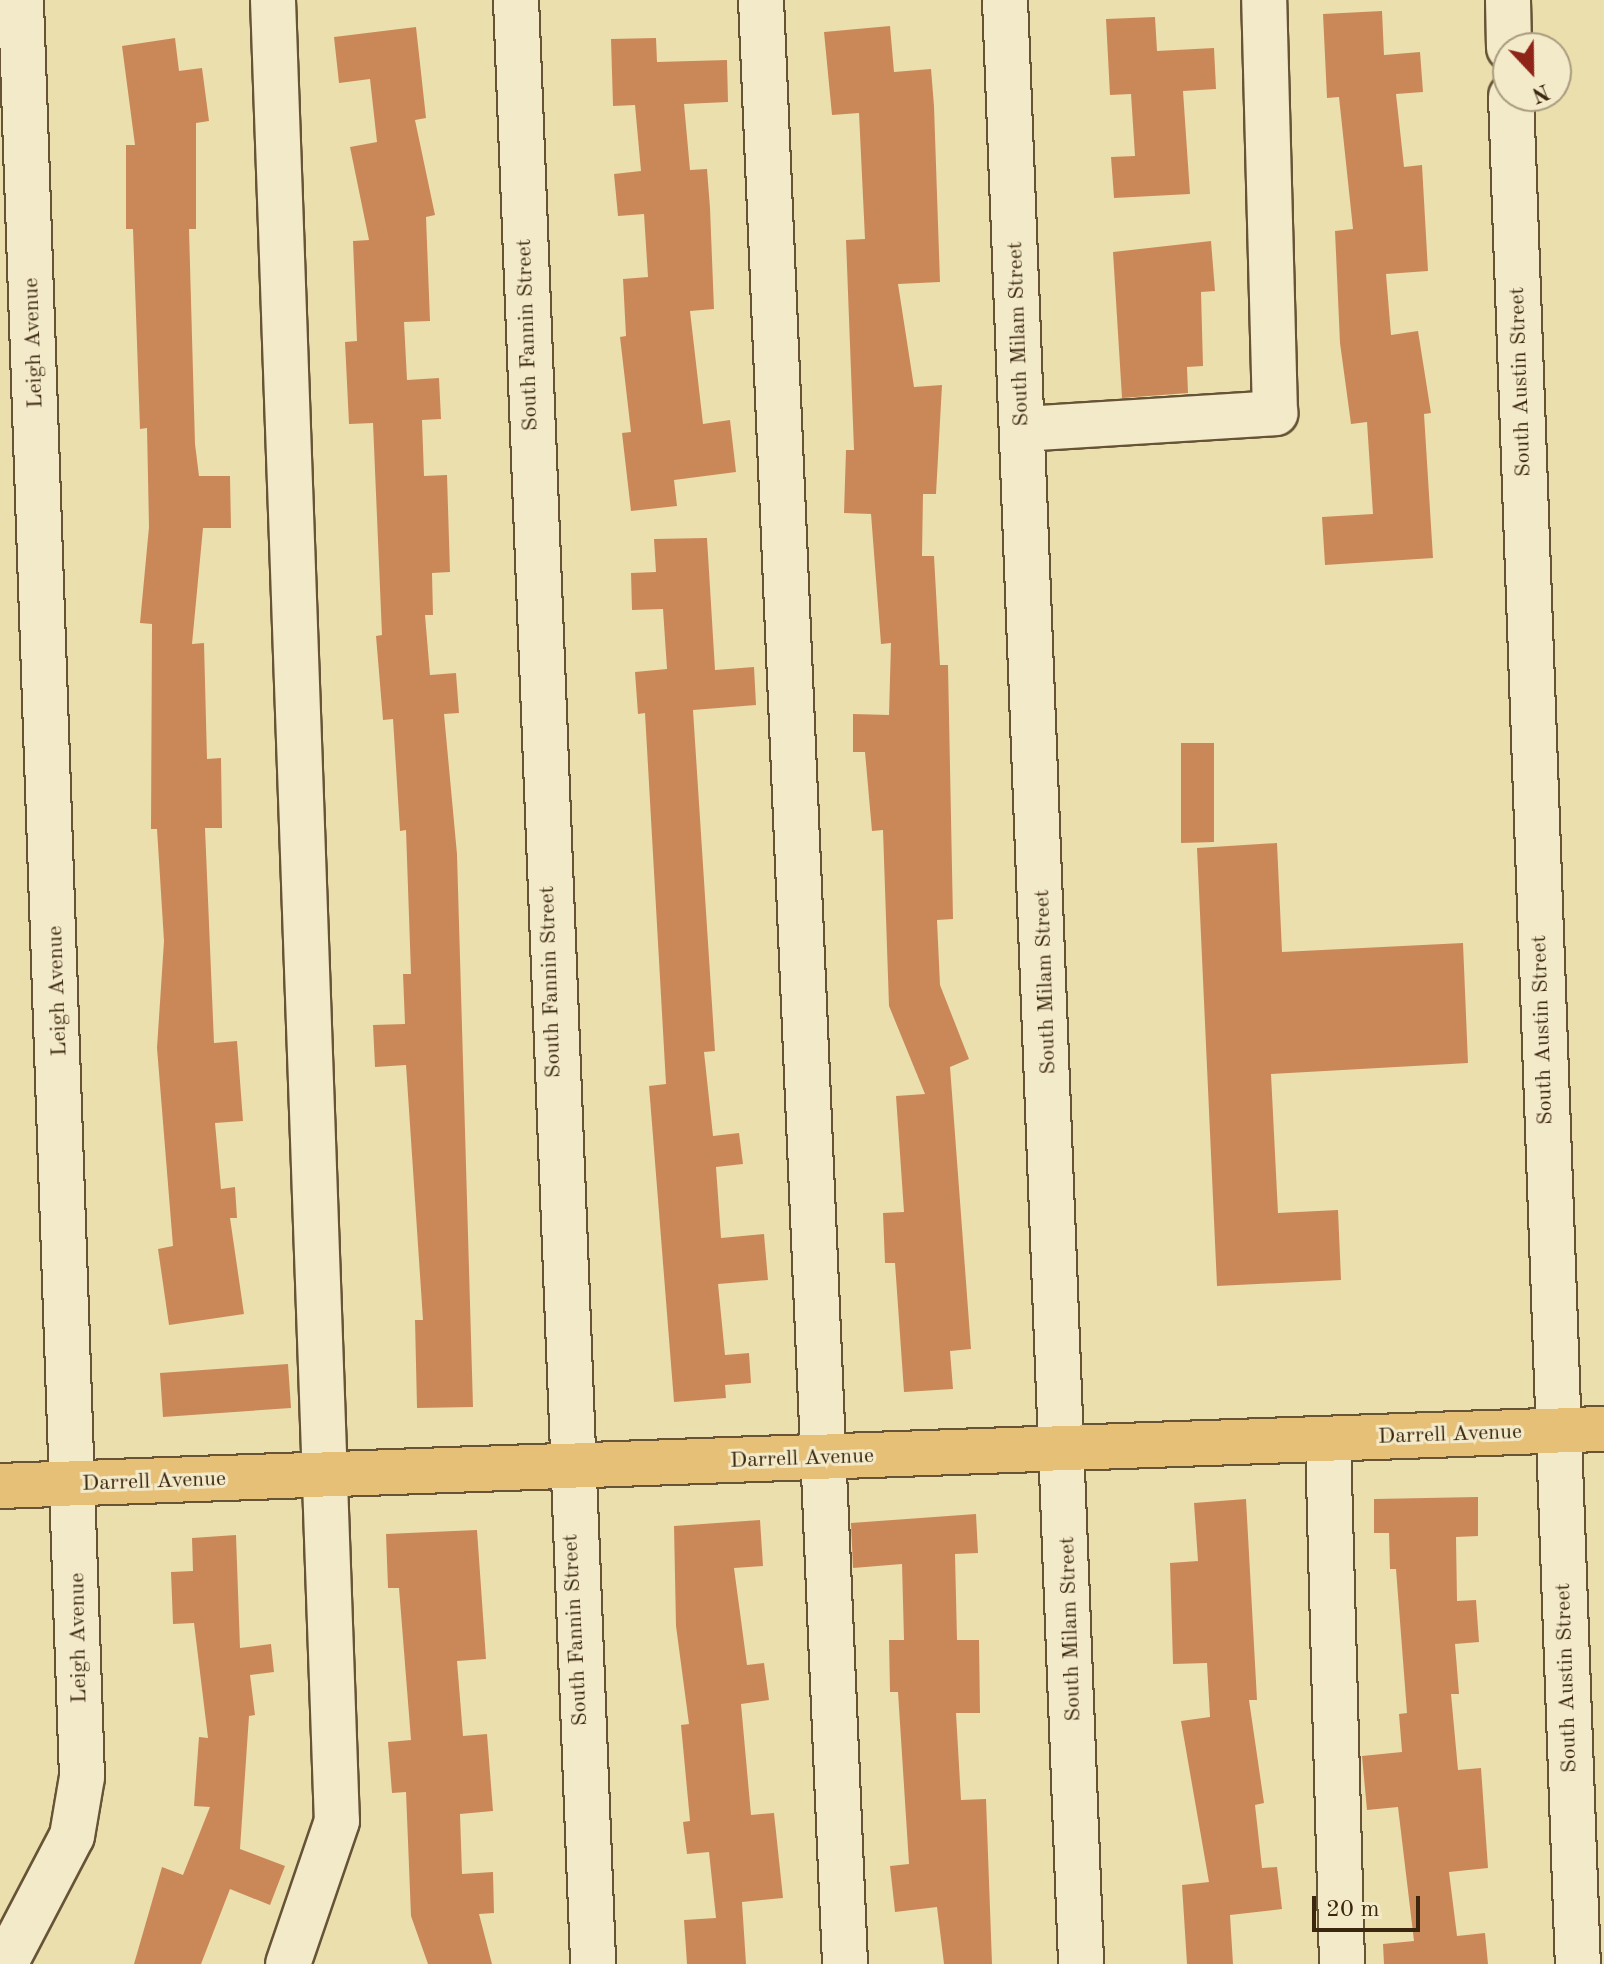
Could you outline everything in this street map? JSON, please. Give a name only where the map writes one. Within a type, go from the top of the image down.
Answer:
[{"type":"main road","name":"Darrell Avenue","points":[[0,1486],[1065,1451],[1604,1429]]},
{"type":"street","name":"Leigh Avenue","points":[[6,1963],[72,1836],[82,1777],[77,1485],[21,0]]},
{"type":"street","points":[[273,0],[337,1821],[288,1964]]},
{"type":"street","name":"South Fannin Street","points":[[516,0],[569,1466],[593,1964]]},
{"type":"street","points":[[761,0],[845,1964]]},
{"type":"street","name":"South Milam Street","points":[[1005,0],[1065,1451],[1081,1964]]},
{"type":"street","points":[[1023,429],[1275,413],[1264,0]]},
{"type":"street","points":[[1508,0],[1509,32]]},
{"type":"street","name":"South Austin Street","points":[[1512,112],[1578,1964]]},
{"type":"street","points":[[1328,1440],[1342,1964]]},
{"type":"building","points":[[1382,11],[1384,55],[1420,52],[1423,92],[1396,94],[1404,167],[1422,165],[1428,271],[1386,274],[1391,335],[1418,331],[1431,413],[1424,414],[1433,558],[1325,565],[1322,517],[1373,514],[1367,422],[1351,424],[1340,343],[1335,231],[1353,229],[1339,97],[1327,98],[1323,14]]},
{"type":"building","points":[[1155,17],[1157,51],[1214,48],[1216,89],[1183,91],[1190,194],[1114,198],[1111,157],[1135,156],[1131,94],[1110,95],[1106,19]]},
{"type":"building","points":[[890,26],[894,72],[931,69],[934,106],[940,282],[898,284],[914,387],[942,385],[936,494],[923,494],[922,556],[934,556],[940,665],[948,665],[953,919],[937,920],[940,985],[969,1059],[950,1067],[971,1349],[950,1351],[953,1389],[904,1392],[895,1263],[885,1263],[883,1213],[904,1212],[896,1096],[925,1094],[889,1006],[883,830],[872,831],[865,752],[853,752],[853,714],[889,715],[891,643],[881,644],[871,514],[844,513],[846,450],[854,450],[846,240],[865,239],[859,113],[832,115],[824,32]]},
{"type":"building","points":[[416,27],[426,118],[415,120],[435,215],[426,217],[430,321],[404,322],[407,380],[439,378],[441,419],[422,420],[424,476],[447,475],[450,572],[432,573],[433,615],[425,615],[430,675],[456,673],[459,713],[444,714],[457,854],[473,1407],[417,1408],[415,1320],[423,1320],[406,1065],[375,1067],[373,1025],[405,1024],[403,974],[411,974],[406,830],[400,831],[393,719],[383,720],[376,636],[382,635],[373,423],[349,424],[345,342],[357,341],[353,241],[369,240],[350,147],[377,142],[370,79],[339,83],[334,37]]},
{"type":"building","points":[[175,38],[179,71],[202,68],[209,121],[196,123],[196,229],[189,229],[195,444],[199,476],[230,476],[231,528],[203,528],[192,644],[204,643],[207,759],[221,758],[222,828],[205,828],[214,1043],[237,1041],[243,1121],[215,1123],[221,1189],[235,1187],[237,1218],[230,1218],[244,1314],[169,1325],[158,1249],[173,1246],[157,1048],[164,941],[157,829],[151,829],[152,624],[140,623],[149,527],[147,428],[140,429],[133,229],[126,229],[126,145],[135,145],[122,46]]},
{"type":"building","points":[[656,38],[657,62],[727,60],[728,102],[684,104],[690,170],[707,169],[710,208],[714,309],[690,311],[703,424],[730,420],[736,472],[674,480],[677,506],[631,511],[622,433],[631,432],[620,337],[626,336],[623,279],[648,277],[644,214],[618,216],[614,174],[641,171],[635,105],[613,106],[611,39]]},
{"type":"building","points":[[1211,241],[1215,291],[1201,292],[1203,366],[1187,367],[1188,393],[1122,398],[1113,252]]},
{"type":"building","points":[[707,538],[715,670],[754,667],[756,705],[693,710],[715,1051],[704,1052],[713,1136],[739,1133],[743,1164],[716,1167],[721,1238],[764,1234],[768,1280],[718,1284],[725,1355],[749,1353],[751,1383],[725,1385],[726,1398],[674,1402],[649,1086],[666,1084],[645,713],[638,714],[635,672],[667,669],[663,609],[632,610],[631,573],[656,572],[654,539]]},
{"type":"building","points":[[1181,743],[1214,743],[1214,842],[1181,843]]},
{"type":"building","points":[[1277,843],[1282,952],[1463,943],[1468,1063],[1271,1074],[1278,1213],[1338,1210],[1341,1280],[1217,1286],[1197,848]]},
{"type":"building","points":[[288,1364],[291,1408],[163,1417],[160,1373]]},
{"type":"building","points":[[1478,1497],[1478,1536],[1456,1537],[1457,1601],[1476,1600],[1479,1642],[1455,1644],[1459,1694],[1451,1694],[1458,1770],[1481,1768],[1488,1868],[1449,1872],[1457,1936],[1485,1933],[1488,1964],[1384,1964],[1383,1944],[1414,1941],[1398,1807],[1367,1810],[1362,1756],[1402,1752],[1399,1714],[1407,1713],[1396,1569],[1390,1569],[1389,1533],[1374,1533],[1374,1499]]},
{"type":"building","points":[[1246,1499],[1257,1700],[1249,1700],[1264,1803],[1255,1805],[1262,1868],[1277,1867],[1282,1909],[1230,1915],[1233,1964],[1187,1964],[1182,1885],[1209,1882],[1181,1721],[1210,1717],[1207,1663],[1173,1664],[1170,1563],[1198,1561],[1194,1503]]},
{"type":"building","points":[[976,1514],[978,1553],[955,1554],[957,1640],[979,1640],[980,1713],[956,1713],[961,1800],[986,1799],[992,1964],[944,1964],[937,1907],[895,1912],[890,1866],[909,1864],[898,1692],[890,1692],[889,1640],[904,1640],[902,1564],[853,1568],[851,1523]]},
{"type":"building","points":[[760,1520],[763,1566],[734,1568],[747,1665],[764,1663],[769,1700],[741,1704],[751,1815],[774,1813],[783,1898],[742,1902],[746,1964],[687,1964],[684,1920],[716,1918],[709,1852],[687,1854],[683,1822],[690,1821],[681,1725],[689,1724],[676,1626],[674,1526]]},
{"type":"building","points":[[477,1530],[486,1659],[457,1661],[463,1736],[487,1734],[493,1811],[460,1814],[462,1874],[493,1872],[494,1913],[479,1914],[492,1964],[428,1964],[411,1916],[406,1792],[392,1793],[388,1742],[411,1740],[399,1588],[388,1588],[386,1534]]},
{"type":"building","points":[[236,1535],[240,1648],[271,1644],[274,1672],[250,1675],[255,1715],[249,1716],[240,1849],[285,1866],[270,1905],[230,1889],[201,1964],[134,1964],[162,1867],[183,1875],[210,1807],[194,1806],[199,1737],[208,1738],[194,1623],[173,1624],[171,1572],[193,1571],[192,1538]]}]
